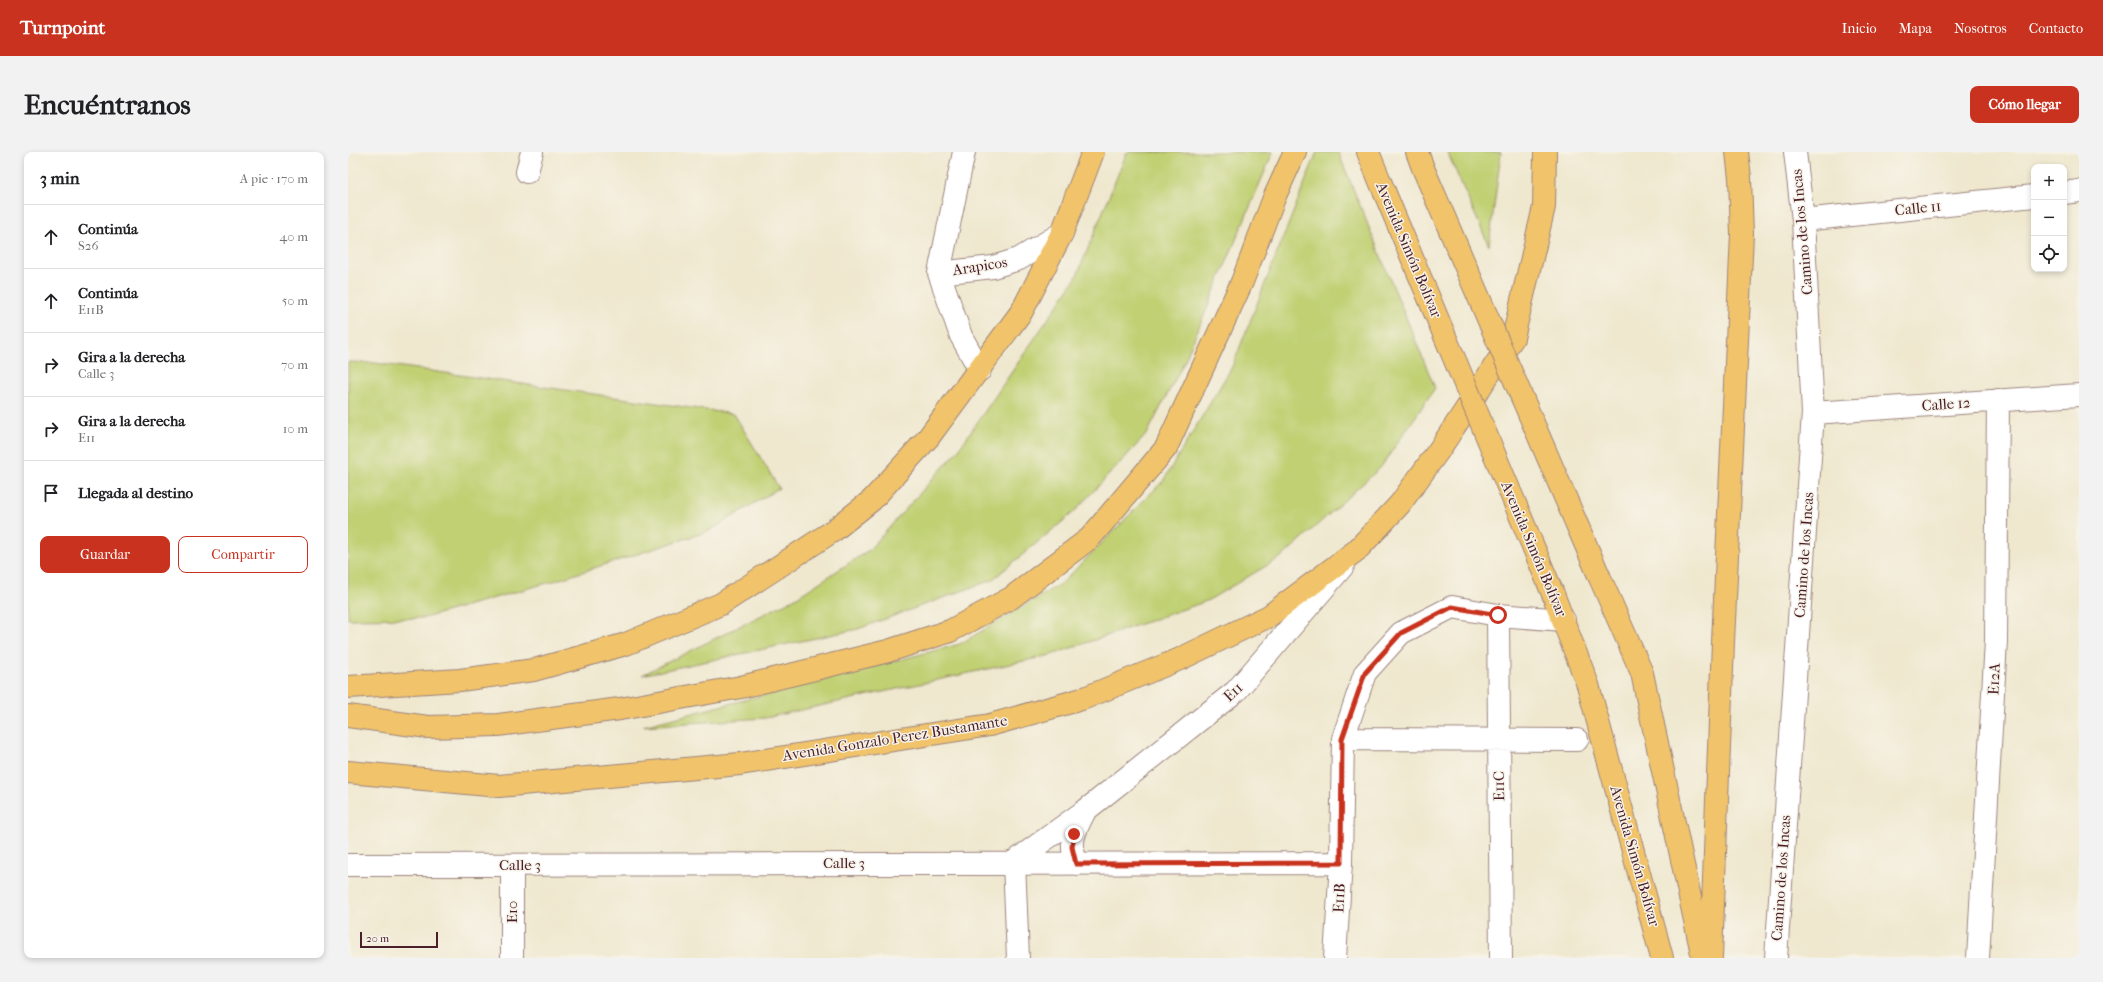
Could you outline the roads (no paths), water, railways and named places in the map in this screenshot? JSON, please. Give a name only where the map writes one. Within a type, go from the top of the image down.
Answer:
[{"type":"main road","points":[[348,687],[460,680],[534,670],[626,644],[721,604],[833,531],[872,500],[928,438],[980,370],[1022,311],[1062,233],[1093,152]]},
{"type":"main road","points":[[348,716],[428,727],[498,725],[620,708],[741,687],[888,651],[950,631],[1010,598],[1090,538],[1166,448],[1242,282],[1274,198],[1295,152]]},
{"type":"main road","name":"Avenida Simón Bolívar","points":[[1368,152],[1564,620],[1588,685],[1662,958]]},
{"type":"main road","name":"Avenida Gonzalo Perez Bustamante","points":[[348,772],[499,786],[740,764],[990,725],[1082,699],[1186,656],[1269,616],[1357,550],[1400,504],[1439,450],[1513,338],[1544,207],[1545,152]]},
{"type":"main road","points":[[1711,958],[1722,642],[1742,234],[1740,178],[1736,152]]},
{"type":"main road","points":[[1420,160],[1642,673],[1703,958]]},
{"type":"street","name":"Arapicos","points":[[964,152],[939,273],[961,336],[980,370]]},
{"type":"street","name":"Camino de los Incas","points":[[1776,958],[1813,413],[1803,220],[1795,152]]},
{"type":"street","points":[[2067,193],[2079,191]]},
{"type":"street","name":"Calle 11","points":[[1803,220],[2031,196]]},
{"type":"street","name":"Arapicos","points":[[939,273],[993,267],[1019,259],[1062,233]]},
{"type":"street","name":"Calle 12","points":[[1813,413],[2079,395]]},
{"type":"street","name":"E12A","points":[[1978,958],[1996,641],[1998,400]]},
{"type":"street","name":"E11","points":[[1014,862],[1086,810],[1236,691],[1357,550]]},
{"type":"street","name":"E11B","points":[[1336,958],[1341,863],[1342,739],[1365,673],[1401,633],[1452,607],[1498,615]]},
{"type":"street","points":[[1498,615],[1564,620]]},
{"type":"street","name":"E11C","points":[[1498,615],[1501,958]]},
{"type":"street","points":[[1342,739],[1577,740]]},
{"type":"street","name":"E11","points":[[1076,864],[1072,847],[1077,827],[1086,810]]},
{"type":"street","points":[[1014,862],[1018,958]]},
{"type":"street","name":"Calle 3","points":[[348,865],[1014,862],[1076,864],[1341,863]]},
{"type":"street","name":"E10","points":[[512,865],[512,958]]}]
